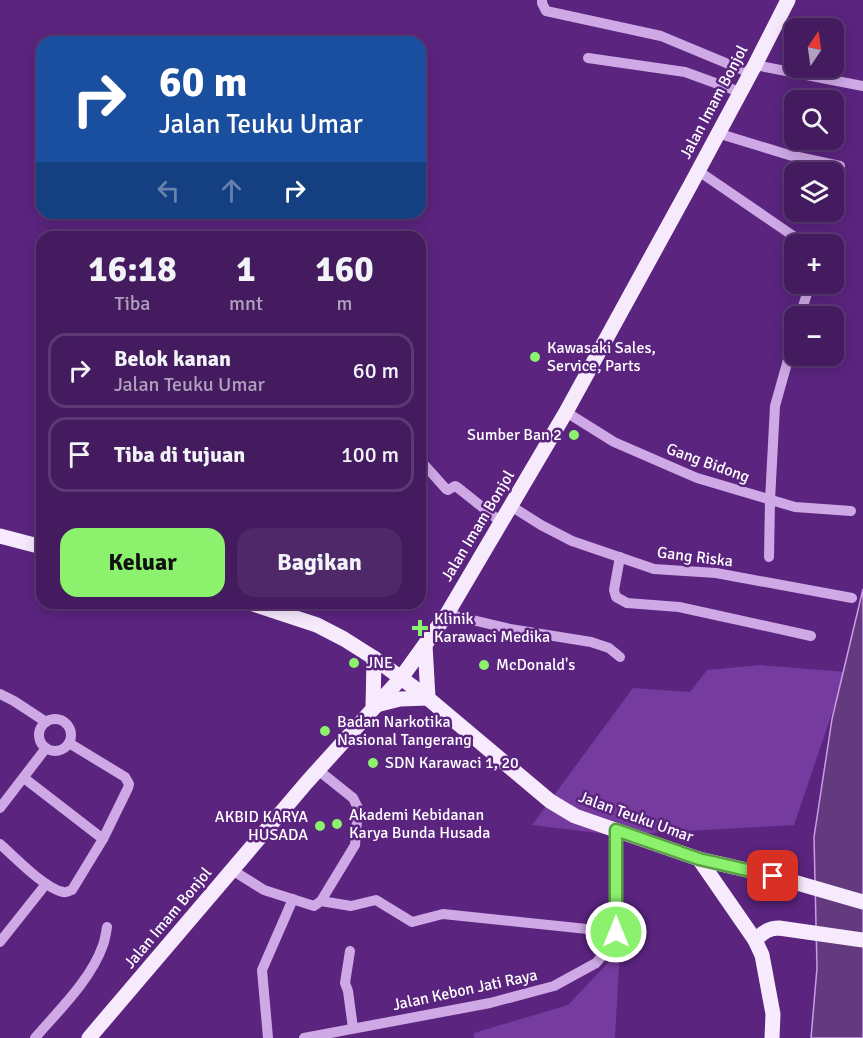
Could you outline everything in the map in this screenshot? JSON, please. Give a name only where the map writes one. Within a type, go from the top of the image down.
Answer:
[{"type":"main road","name":"Jalan Imam Bonjol","points":[[89,1038],[318,770],[401,678],[447,614],[566,412],[788,0]]},
{"type":"main road","points":[[0,536],[36,545]]},
{"type":"main road","name":"Jalan Teuku Umar","points":[[271,609],[317,625],[374,658],[428,698],[550,801],[576,816],[699,859],[773,876],[863,902]]},
{"type":"main road","points":[[374,658],[375,706],[400,699],[428,698],[425,645]]},
{"type":"main road","points":[[699,859],[755,940],[762,955],[772,1014],[772,1038]]},
{"type":"main road","points":[[755,940],[765,931],[773,928],[863,940]]},
{"type":"street","points":[[542,0],[546,11],[661,36],[752,69],[863,86]]},
{"type":"street","points":[[588,58],[685,72],[740,92]]},
{"type":"street","points":[[717,133],[789,155],[821,162]]},
{"type":"street","points":[[698,170],[791,234]]},
{"type":"street","points":[[769,557],[775,406],[786,366]]},
{"type":"street","name":"Gang Bidong","points":[[566,412],[614,442],[697,478],[795,507],[851,511]]},
{"type":"street","points":[[426,467],[446,489],[457,487],[501,522]]},
{"type":"street","name":"Gang Riska","points":[[511,506],[572,541],[654,569],[716,573],[852,598]]},
{"type":"street","points":[[620,557],[614,590],[616,597],[627,603],[679,608],[811,636]]},
{"type":"street","points":[[447,614],[510,629],[591,642],[609,648],[620,657]]},
{"type":"street","points":[[0,694],[46,722]]},
{"type":"street","points":[[56,719],[66,723],[71,732],[69,743],[61,750],[56,751],[42,745],[39,735],[46,722],[56,719]]},
{"type":"street","points":[[0,844],[46,884],[63,892],[72,890],[103,839],[129,784],[124,777],[69,743]]},
{"type":"street","points":[[0,808],[46,748]]},
{"type":"street","points":[[232,870],[264,890],[314,906],[321,900],[355,845],[357,808],[353,798],[318,770]]},
{"type":"street","points":[[24,777],[103,839]]},
{"type":"street","points":[[321,900],[351,906],[376,900],[412,922],[443,914],[616,932],[616,830]]},
{"type":"street","points":[[0,942],[46,884]]},
{"type":"street","points":[[268,1038],[262,969],[293,899]]},
{"type":"street","points":[[35,1038],[77,989],[92,967],[103,945],[107,927]]},
{"type":"street","name":"Jalan Kebon Jati Raya","points":[[304,1038],[490,1003],[554,986],[596,963],[614,942],[616,932]]},
{"type":"street","points":[[350,951],[345,983],[353,1028]]},
{"type":"shaded area","points":[[863,589],[863,1038],[811,1038],[817,968],[814,837],[832,719]]},
{"type":"shaded area","points":[[760,665],[846,672],[794,825],[614,835],[532,825],[633,688],[690,692],[707,670]]},
{"type":"shaded area","points":[[620,950],[615,1038],[474,1038],[474,1033],[568,1005]]},
{"type":"place","name":"Kawasaki Sales, Service, Parts","points":[[535,357]]},
{"type":"place","name":"Sumber Ban 2","points":[[574,435]]},
{"type":"place","name":"Klinik Karawaci Medika","points":[[420,628]]},
{"type":"place","name":"JNE","points":[[354,663]]},
{"type":"place","name":"McDonald's","points":[[484,665]]},
{"type":"place","name":"Badan Narkotika Nasional Tangerang","points":[[325,731]]},
{"type":"place","name":"SDN Karawaci 1, 20","points":[[373,763]]},
{"type":"place","name":"Akademi Kebidanan Karya Bunda Husada","points":[[337,824]]},
{"type":"place","name":"AKBID KARYA HUSADA","points":[[320,826]]},
{"type":"route","points":[[616,932],[616,830],[699,859],[773,876]]}]
